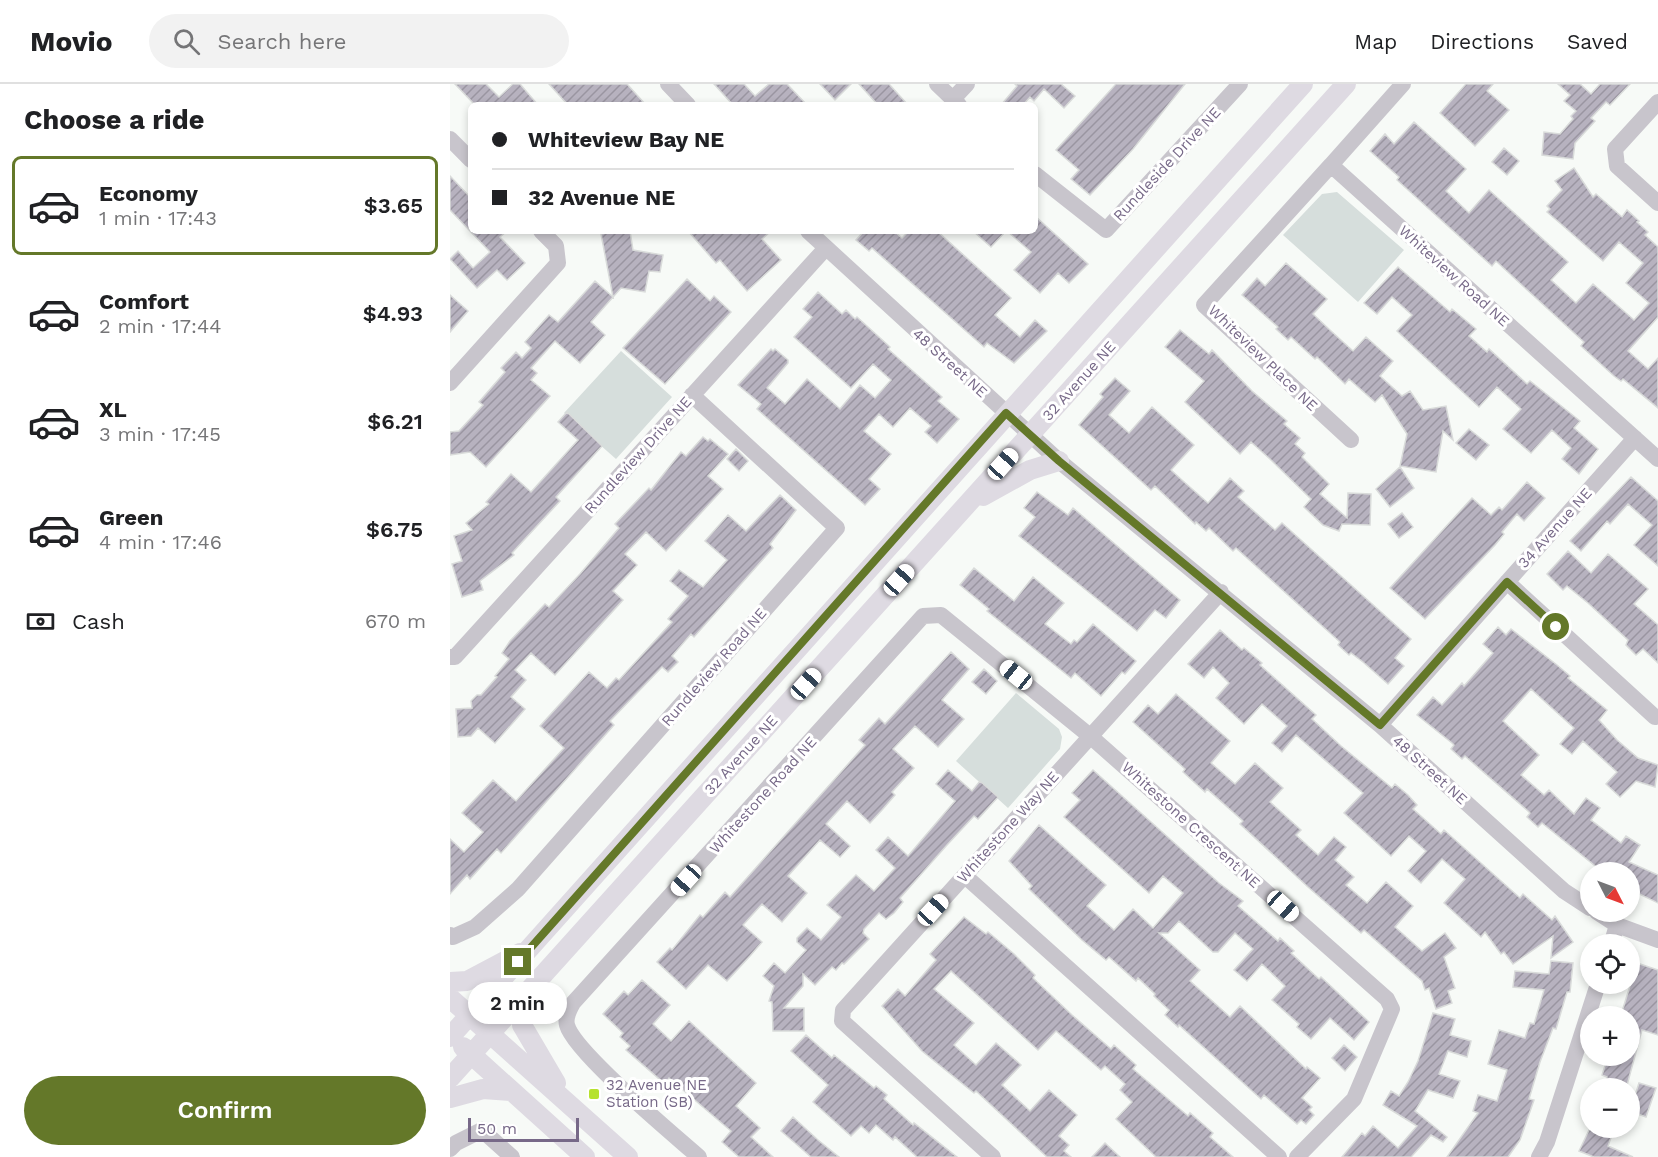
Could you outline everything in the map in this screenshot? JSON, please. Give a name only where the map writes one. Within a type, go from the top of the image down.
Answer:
[{"type":"main road","name":"32 Avenue NE","points":[[450,1036],[1006,413],[1304,84]]},
{"type":"main road","name":"32 Avenue NE","points":[[450,1078],[523,1000],[1346,84]]},
{"type":"main road","points":[[961,511],[1001,485],[1030,470],[1059,461]]},
{"type":"main road","points":[[450,982],[467,981],[530,948]]},
{"type":"main road","points":[[450,998],[628,1157]]},
{"type":"main road","points":[[523,1000],[522,1025],[570,1105]]},
{"type":"main road","points":[[450,1036],[585,1157]]},
{"type":"main road","points":[[450,1098],[483,1089],[512,1091]]},
{"type":"street","points":[[668,84],[685,102]]},
{"type":"street","points":[[938,84],[956,102],[967,84]]},
{"type":"street","name":"Rundleside Drive NE","points":[[1038,176],[1106,230],[1240,84]]},
{"type":"street","points":[[1331,165],[1403,84]]},
{"type":"street","points":[[1658,102],[1616,149],[1617,166],[1658,203]]},
{"type":"street","points":[[450,139],[468,157]]},
{"type":"street","name":"Whiteview Road NE","points":[[1331,165],[1658,459]]},
{"type":"street","name":"Whiteview Place NE","points":[[1331,165],[1204,305],[1351,440]]},
{"type":"street","points":[[450,383],[558,263],[556,246],[544,234]]},
{"type":"street","name":"48 Street NE","points":[[811,234],[1059,461],[1380,725],[1564,891],[1580,901]]},
{"type":"street","name":"Rundleview Drive NE","points":[[450,657],[456,657],[825,249]]},
{"type":"street","name":"Rundleview Road NE","points":[[450,935],[453,936],[475,927],[518,890],[837,528],[692,395]]},
{"type":"street","name":"34 Avenue NE","points":[[1380,725],[1635,438]]},
{"type":"street","points":[[1507,582],[1656,717]]},
{"type":"street","name":"Whitestone Way NE","points":[[993,1157],[842,1021],[843,1010],[1221,592]]},
{"type":"street","name":"Whitestone Crescent NE","points":[[924,616],[941,615],[1090,736],[1387,999],[1392,1009],[1354,1099],[1297,1157]]},
{"type":"street","name":"Whitestone Road NE","points":[[699,1157],[583,1051],[567,1026],[567,1016],[573,1003],[924,616]]},
{"type":"street","points":[[965,876],[1279,1157]]},
{"type":"street","points":[[1612,922],[1658,940]]},
{"type":"street","points":[[1614,934],[1617,925]]},
{"type":"street","points":[[1539,1157],[1595,994]]},
{"type":"street","points":[[450,1149],[456,1143],[482,1130],[512,1157]]},
{"type":"shaded area","points":[[1337,192],[1404,250],[1358,302],[1283,235],[1322,194]]},
{"type":"shaded area","points":[[621,351],[672,397],[616,459],[564,413]]},
{"type":"shaded area","points":[[1016,693],[1059,729],[1062,737],[1060,749],[1008,808],[956,761]]},
{"type":"building","points":[[455,84],[486,84],[499,97],[513,84],[520,84],[535,102],[472,102]]},
{"type":"building","points":[[549,84],[627,84],[643,102],[565,102]]},
{"type":"building","points":[[714,84],[744,84],[755,96],[769,84],[787,84],[804,102],[730,102]]},
{"type":"building","points":[[820,84],[851,84],[835,100]]},
{"type":"building","points":[[859,84],[889,84],[905,102],[875,102]]},
{"type":"building","points":[[1015,84],[1061,84],[1075,96],[1064,108],[1044,89],[1034,101],[1030,97],[1026,102],[1004,102],[1017,86]]},
{"type":"building","points":[[1116,84],[1185,84],[1133,149],[1090,195],[1071,179],[1079,170],[1056,150]]},
{"type":"building","points":[[1466,84],[1493,84],[1487,91],[1509,110],[1475,146],[1440,113]]},
{"type":"building","points":[[1558,84],[1580,84],[1591,94],[1600,84],[1630,84],[1610,105],[1606,102],[1591,118],[1595,121],[1575,143],[1573,159],[1542,155],[1544,132],[1560,134],[1573,119],[1571,116],[1576,111],[1564,101],[1570,95]]},
{"type":"building","points":[[1414,122],[1466,169],[1446,191],[1469,213],[1489,190],[1568,262],[1551,280],[1576,303],[1593,284],[1634,320],[1649,303],[1626,283],[1643,263],[1619,242],[1603,261],[1547,212],[1550,209],[1547,206],[1562,190],[1555,181],[1574,168],[1593,197],[1596,194],[1622,217],[1627,210],[1639,221],[1637,222],[1648,232],[1645,235],[1658,247],[1658,317],[1628,351],[1648,369],[1658,358],[1658,408],[1623,379],[1621,381],[1614,376],[1581,346],[1584,342],[1496,261],[1492,266],[1397,180],[1399,177],[1370,151],[1385,134],[1394,144]]},
{"type":"building","points":[[1504,148],[1519,161],[1507,175],[1492,162]]},
{"type":"building","points":[[450,176],[468,195],[468,229],[450,210]]},
{"type":"building","points":[[1038,219],[1088,264],[1069,283],[1058,273],[1040,293],[1014,270],[1031,252],[1010,234],[1038,234]]},
{"type":"building","points":[[473,234],[504,234],[500,237],[525,263],[507,280],[497,270],[477,288],[450,259],[458,251],[473,268],[490,252]]},
{"type":"building","points":[[601,234],[630,234],[633,250],[663,255],[660,272],[649,271],[645,292],[621,288],[591,322],[605,335],[580,363],[555,341],[531,368],[537,373],[531,380],[550,396],[486,467],[470,452],[450,455],[450,432],[459,431],[483,405],[479,402],[505,372],[501,368],[516,352],[522,358],[531,348],[525,342],[549,315],[558,322],[595,281],[613,297]]},
{"type":"building","points":[[691,234],[768,234],[762,239],[781,260],[747,291],[720,260],[716,263]]},
{"type":"building","points":[[861,234],[897,234],[902,238],[906,234],[940,234],[1011,298],[995,315],[1020,337],[1035,320],[1047,331],[1014,363],[987,343],[984,347],[872,248],[869,251],[856,240]]},
{"type":"building","points":[[976,234],[1003,234],[991,247]]},
{"type":"building","points":[[1286,263],[1327,299],[1313,314],[1331,331],[1353,351],[1366,337],[1393,361],[1380,376],[1402,396],[1410,391],[1423,410],[1446,406],[1453,440],[1443,431],[1436,472],[1400,466],[1407,434],[1382,395],[1375,402],[1349,379],[1345,384],[1317,357],[1315,359],[1291,337],[1288,340],[1276,329],[1278,327],[1242,295],[1257,278],[1265,286]]},
{"type":"building","points":[[1398,267],[1450,312],[1452,309],[1476,329],[1469,336],[1487,352],[1489,349],[1527,384],[1530,381],[1580,421],[1574,428],[1598,449],[1579,474],[1562,459],[1571,448],[1552,430],[1531,453],[1503,429],[1521,409],[1497,387],[1479,407],[1416,349],[1397,331],[1412,315],[1392,297],[1377,314],[1364,303]]},
{"type":"building","points":[[687,279],[710,301],[714,296],[731,312],[665,384],[623,348]]},
{"type":"building","points":[[818,292],[842,314],[846,310],[855,319],[857,317],[890,347],[888,349],[942,397],[938,401],[959,419],[937,443],[925,432],[931,426],[910,408],[893,427],[879,414],[864,431],[891,454],[869,479],[880,489],[865,505],[757,409],[761,404],[738,385],[771,349],[773,351],[775,349],[788,360],[788,363],[767,388],[785,404],[807,379],[840,409],[860,385],[875,398],[891,380],[873,364],[851,388],[794,337],[812,317],[803,309]]},
{"type":"building","points":[[450,295],[468,311],[450,332]]},
{"type":"building","points":[[1180,330],[1209,354],[1212,350],[1252,391],[1287,421],[1284,424],[1300,438],[1295,444],[1305,453],[1302,457],[1329,484],[1320,494],[1347,518],[1348,493],[1371,494],[1370,525],[1342,524],[1339,531],[1323,525],[1304,507],[1311,499],[1251,442],[1240,454],[1185,402],[1204,381],[1165,347]]},
{"type":"building","points":[[1115,378],[1130,391],[1109,415],[1129,433],[1152,407],[1194,445],[1171,470],[1183,481],[1208,503],[1230,478],[1244,491],[1238,497],[1275,530],[1282,523],[1411,639],[1395,658],[1404,666],[1388,684],[1351,653],[1349,655],[1338,645],[1340,642],[1236,548],[1233,551],[1209,528],[1206,531],[1196,522],[1195,524],[1155,486],[1151,490],[1079,425],[1103,397],[1100,394]]},
{"type":"building","points":[[567,412],[602,446],[556,497],[560,501],[512,553],[514,555],[480,581],[483,590],[462,597],[452,564],[462,561],[454,536],[472,530],[466,523],[489,504],[486,502],[511,474],[531,492],[578,440],[558,422]]},
{"type":"building","points":[[1469,429],[1489,445],[1476,460],[1456,443]]},
{"type":"building","points":[[703,437],[708,441],[710,439],[728,454],[708,476],[723,489],[666,551],[646,532],[625,554],[637,565],[613,591],[623,600],[555,675],[531,653],[515,670],[526,680],[511,697],[525,709],[495,743],[478,728],[471,736],[458,737],[456,709],[472,708],[471,701],[477,695],[481,695],[497,677],[495,676],[509,659],[502,653],[510,641],[545,604],[549,607],[580,574],[619,528],[615,524],[649,488],[651,490],[681,452],[686,456]]},
{"type":"building","points":[[736,449],[748,461],[739,471],[727,459]]},
{"type":"building","points":[[1400,467],[1414,488],[1390,507],[1376,489]]},
{"type":"building","points":[[1631,477],[1658,501],[1658,566],[1634,545],[1652,525],[1628,504],[1610,524],[1607,521],[1581,551],[1570,541]]},
{"type":"building","points":[[1527,482],[1545,498],[1524,521],[1517,514],[1502,532],[1504,534],[1495,545],[1425,619],[1390,588],[1472,498],[1491,515],[1499,507],[1502,510]]},
{"type":"building","points":[[1037,492],[1068,515],[1073,508],[1180,600],[1166,618],[1155,610],[1137,631],[1019,536],[1035,517],[1024,508]]},
{"type":"building","points":[[780,495],[796,510],[770,544],[773,548],[694,637],[691,634],[672,656],[678,662],[668,672],[662,667],[610,721],[614,725],[501,853],[497,849],[470,879],[467,875],[450,894],[450,839],[464,852],[483,832],[462,813],[493,780],[516,801],[564,748],[540,726],[589,672],[607,688],[616,678],[619,680],[672,622],[668,619],[688,596],[670,581],[679,570],[703,587],[727,560],[705,541],[728,515],[746,531]]},
{"type":"building","points":[[1402,513],[1413,527],[1399,538],[1388,524]]},
{"type":"building","points":[[1568,551],[1591,573],[1608,554],[1648,589],[1634,604],[1658,625],[1658,663],[1643,649],[1636,655],[1626,645],[1628,640],[1588,603],[1567,586],[1563,590],[1547,574]]},
{"type":"building","points":[[974,568],[1014,601],[1033,577],[1064,603],[1045,624],[1071,644],[1074,640],[1077,642],[1093,624],[1136,661],[1125,674],[1122,672],[1101,696],[1075,673],[1071,678],[987,611],[989,609],[960,585]]},
{"type":"building","points":[[1498,627],[1506,635],[1511,629],[1557,665],[1570,676],[1568,678],[1607,710],[1599,720],[1617,740],[1638,758],[1658,765],[1655,787],[1636,781],[1620,797],[1606,784],[1617,772],[1583,741],[1572,754],[1560,744],[1574,728],[1531,689],[1503,721],[1539,755],[1521,775],[1544,795],[1549,790],[1574,814],[1586,798],[1600,808],[1591,820],[1621,843],[1626,836],[1640,845],[1629,862],[1590,862],[1542,823],[1538,827],[1527,817],[1530,813],[1528,811],[1465,756],[1462,759],[1451,749],[1454,745],[1452,743],[1417,715],[1433,697],[1442,705],[1462,683],[1464,686],[1493,653],[1483,644]]},
{"type":"building","points":[[1220,630],[1242,650],[1244,648],[1262,663],[1260,665],[1316,715],[1312,719],[1341,746],[1392,788],[1395,784],[1408,795],[1417,805],[1413,809],[1441,834],[1444,830],[1520,898],[1523,894],[1552,920],[1555,916],[1573,942],[1551,958],[1553,936],[1513,964],[1504,952],[1501,954],[1485,932],[1481,937],[1444,903],[1465,879],[1442,859],[1421,883],[1408,871],[1426,851],[1409,836],[1391,856],[1344,813],[1363,793],[1296,735],[1282,752],[1272,743],[1287,726],[1262,704],[1244,724],[1216,698],[1229,683],[1213,667],[1204,678],[1188,664]]},
{"type":"building","points":[[951,652],[969,669],[942,700],[964,719],[938,747],[915,726],[893,749],[914,768],[892,792],[895,795],[882,810],[870,823],[847,801],[826,824],[850,846],[840,857],[820,840],[788,876],[807,893],[782,922],[762,904],[743,925],[762,942],[750,956],[727,981],[708,965],[686,989],[657,962],[670,948],[672,950],[700,915],[703,917],[725,892],[730,897],[865,745],[859,740],[879,718],[885,724]]},
{"type":"building","points":[[984,669],[997,681],[986,694],[972,682]]},
{"type":"building","points":[[1176,694],[1230,741],[1211,763],[1235,784],[1255,763],[1283,788],[1270,802],[1301,830],[1296,835],[1318,855],[1334,837],[1346,847],[1335,860],[1354,877],[1346,885],[1367,903],[1386,882],[1413,906],[1395,927],[1422,951],[1445,933],[1456,948],[1444,957],[1455,988],[1448,991],[1452,1003],[1436,1009],[1429,988],[1425,990],[1422,981],[1364,930],[1361,933],[1308,887],[1240,824],[1243,821],[1207,789],[1205,792],[1183,772],[1185,769],[1133,722],[1148,705],[1158,714]]},
{"type":"building","points":[[948,770],[972,791],[980,781],[998,797],[978,819],[974,816],[947,845],[900,898],[903,902],[894,913],[886,919],[879,913],[864,929],[863,933],[869,939],[844,964],[842,963],[836,970],[832,967],[815,985],[803,974],[803,986],[784,1008],[804,1008],[804,1031],[773,1031],[772,1002],[769,1001],[774,986],[763,976],[774,963],[785,973],[806,950],[797,942],[797,938],[807,928],[821,940],[841,917],[827,905],[856,875],[874,891],[895,868],[876,850],[888,837],[908,856],[955,801],[936,784]]},
{"type":"building","points":[[1093,770],[1219,883],[1243,901],[1238,906],[1278,941],[1280,938],[1294,951],[1291,953],[1319,979],[1321,977],[1369,1022],[1354,1040],[1330,1018],[1311,1039],[1297,1027],[1299,1024],[1272,1000],[1285,986],[1262,964],[1247,981],[1234,970],[1253,949],[1235,933],[1218,952],[1213,952],[1179,921],[1168,933],[1159,933],[1200,970],[1190,981],[1230,1017],[1240,1006],[1306,1069],[1307,1067],[1320,1078],[1302,1098],[1312,1107],[1309,1110],[1314,1115],[1306,1124],[1301,1120],[1297,1124],[1264,1095],[1261,1099],[1179,1025],[1178,1027],[1165,1015],[1169,1010],[1154,996],[1155,994],[1138,978],[1136,981],[1109,957],[1106,960],[1082,940],[1029,889],[1032,886],[1009,861],[1039,825],[1106,885],[1087,906],[1114,930],[1133,909],[1153,928],[1183,893],[1163,876],[1149,893],[1064,817],[1080,800],[1072,793]]},
{"type":"building","points":[[1640,867],[1658,875],[1658,903],[1640,894]]},
{"type":"building","points":[[964,917],[986,934],[988,932],[1014,954],[1035,975],[1033,978],[1072,1015],[1111,1049],[1114,1045],[1136,1065],[1133,1069],[1188,1116],[1190,1113],[1213,1133],[1210,1137],[1233,1157],[1156,1157],[1116,1119],[1132,1102],[1120,1090],[1125,1084],[1105,1066],[1101,1070],[1056,1031],[1038,1050],[951,971],[934,989],[974,1023],[954,1045],[976,1065],[996,1043],[1021,1065],[1002,1085],[1030,1111],[1049,1090],[1077,1115],[1059,1136],[1069,1145],[1064,1151],[1071,1157],[1047,1157],[976,1091],[974,1093],[922,1051],[882,1006],[898,989],[905,996],[936,960],[930,954]]},
{"type":"building","points":[[1551,961],[1573,963],[1570,992],[1567,992],[1556,1029],[1553,1028],[1540,1062],[1529,1099],[1534,1100],[1520,1140],[1508,1157],[1447,1157],[1478,1113],[1473,1111],[1478,1095],[1497,1101],[1507,1070],[1488,1064],[1499,1030],[1525,1038],[1530,1023],[1534,1024],[1544,990],[1513,987],[1515,971],[1549,974]]},
{"type":"building","points":[[1640,964],[1658,970],[1658,1035],[1642,1030],[1640,1037],[1640,1006],[1624,1006],[1627,994],[1640,994]]},
{"type":"building","points":[[642,980],[670,1005],[653,1024],[671,1041],[689,1021],[756,1083],[736,1106],[760,1128],[751,1137],[773,1157],[739,1157],[722,1142],[731,1131],[669,1078],[665,1084],[626,1050],[630,1046],[620,1037],[623,1033],[603,1014],[624,991],[628,995]]},
{"type":"building","points":[[1433,1013],[1455,1019],[1450,1035],[1471,1041],[1467,1057],[1448,1051],[1439,1074],[1460,1081],[1453,1098],[1428,1090],[1415,1111],[1447,1137],[1443,1142],[1431,1135],[1411,1157],[1342,1157],[1362,1133],[1365,1136],[1373,1126],[1398,1148],[1417,1126],[1383,1105],[1391,1091],[1399,1096],[1408,1082],[1418,1061]]},
{"type":"building","points":[[806,1035],[832,1058],[834,1055],[874,1088],[876,1086],[887,1095],[884,1099],[913,1125],[914,1123],[957,1157],[917,1157],[895,1137],[893,1140],[876,1125],[869,1133],[861,1126],[851,1136],[813,1102],[828,1085],[791,1051]]},
{"type":"building","points":[[1344,1045],[1357,1057],[1345,1071],[1332,1058]]},
{"type":"building","points":[[1605,1066],[1632,1066],[1629,1078],[1607,1078],[1602,1075]]},
{"type":"building","points":[[1640,1083],[1656,1088],[1646,1117],[1640,1115]]},
{"type":"building","points":[[793,1117],[839,1157],[811,1157],[781,1131]]},
{"type":"building","points":[[1585,1138],[1611,1138],[1608,1146],[1633,1157],[1594,1157],[1579,1151]]},
{"type":"building","points":[[1105,1143],[1120,1157],[1092,1157]]},
{"type":"place","name":"32 Avenue NE Station (SB)","points":[[594,1094]]},
{"type":"route","points":[[518,962],[1006,413],[1059,461],[1380,725],[1507,582],[1556,627]]}]
